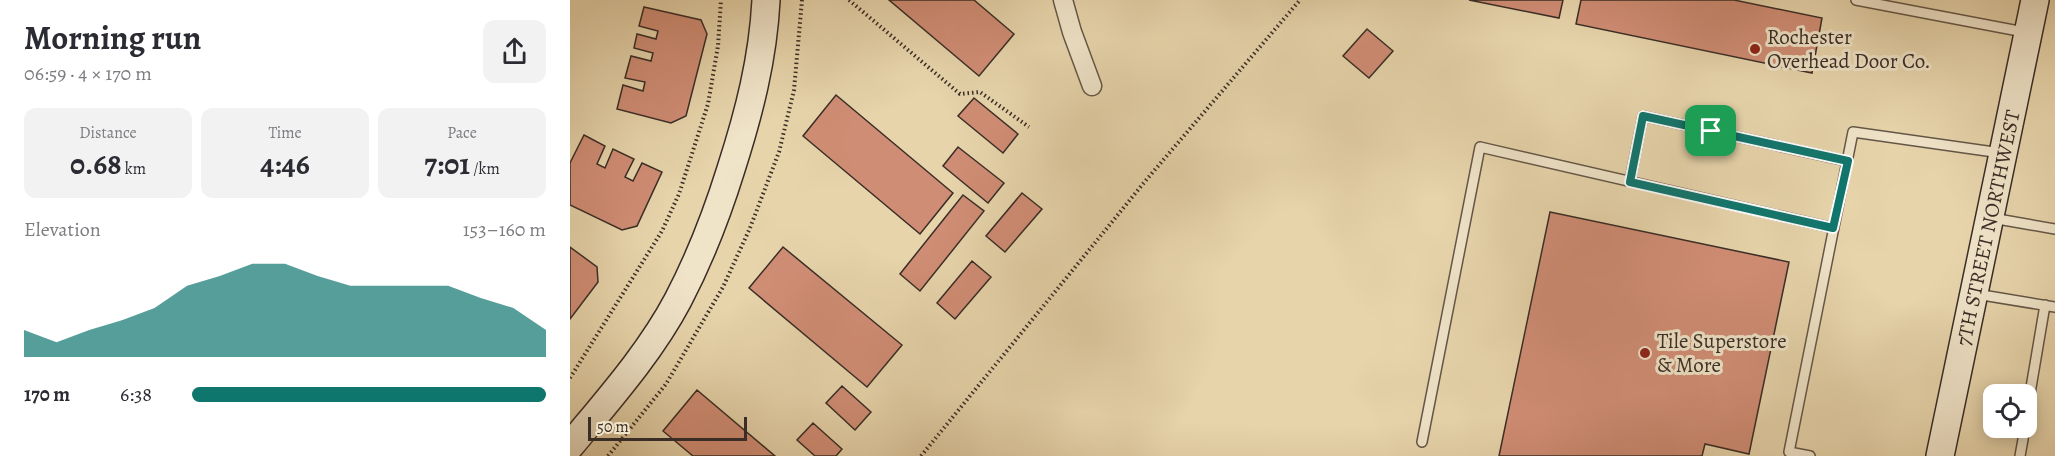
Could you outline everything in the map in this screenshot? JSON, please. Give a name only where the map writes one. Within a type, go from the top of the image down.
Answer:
[{"type":"main road","points":[[570,446],[628,374],[660,329],[678,300],[706,240],[726,184],[756,85],[763,44],[766,0]]},
{"type":"main road","name":"7TH STREET NORTHWEST","points":[[1940,456],[2035,0]]},
{"type":"street","points":[[1063,0],[1092,86]]},
{"type":"lane","points":[[1856,0],[2028,33]]},
{"type":"lane","points":[[1630,182],[1643,116],[1848,161]]},
{"type":"lane","points":[[1810,456],[1788,454],[1853,132],[2003,153]]},
{"type":"lane","points":[[1422,442],[1480,147],[1833,228]]},
{"type":"lane","points":[[1990,217],[2055,229]]},
{"type":"lane","points":[[1974,294],[2055,307]]},
{"type":"lane","points":[[2032,384],[2045,305]]},
{"type":"lane","points":[[2020,456],[2023,438]]},
{"type":"path","points":[[570,378],[662,231],[679,194],[708,104],[718,46],[721,0]]},
{"type":"path","points":[[849,0],[960,94],[980,92],[1029,127]]},
{"type":"path","points":[[921,456],[1147,179],[1300,0]]},
{"type":"building","points":[[889,0],[974,0],[1014,34],[979,76]]},
{"type":"building","points":[[1469,0],[1563,0],[1559,18]]},
{"type":"building","name":"Rochester Overhead Door Co.","points":[[1581,0],[1734,0],[1822,18],[1812,73],[1576,24]]},
{"type":"building","points":[[644,7],[701,20],[707,34],[686,116],[671,123],[617,109],[623,85],[643,91],[645,82],[625,78],[631,56],[651,61],[653,53],[634,48],[637,34],[656,39],[658,31],[639,26]]},
{"type":"building","points":[[1367,29],[1393,51],[1369,78],[1343,56]]},
{"type":"building","points":[[836,95],[953,193],[920,234],[803,136]]},
{"type":"building","points":[[974,98],[1018,134],[1003,153],[958,116]]},
{"type":"building","points":[[584,135],[605,146],[597,164],[605,168],[613,149],[634,159],[625,177],[633,181],[642,163],[662,172],[637,226],[622,230],[570,205],[570,163]]},
{"type":"building","points":[[958,147],[1004,183],[988,203],[943,166]]},
{"type":"building","points":[[1022,193],[1042,209],[1005,252],[986,236]]},
{"type":"building","points":[[963,195],[984,211],[920,291],[900,274]]},
{"type":"building","name":"Tile Superstore & More","points":[[1550,212],[1789,262],[1749,454],[1705,444],[1702,456],[1499,456]]},
{"type":"building","points":[[570,247],[597,267],[598,282],[570,319]]},
{"type":"building","points":[[783,247],[902,345],[867,387],[749,288]]},
{"type":"building","points":[[972,261],[991,277],[955,319],[937,303]]},
{"type":"building","points":[[842,386],[871,412],[855,430],[826,403]]},
{"type":"building","points":[[697,390],[775,456],[693,456],[663,431]]},
{"type":"building","points":[[813,423],[842,449],[836,456],[815,456],[797,440]]},
{"type":"place","name":"Rochester Overhead Door Co.","points":[[1755,49]]},
{"type":"place","name":"Tile Superstore & More","points":[[1645,353]]},
{"type":"route","points":[[1643,116],[1711,131],[1848,161],[1833,228],[1630,182],[1643,116]]}]
